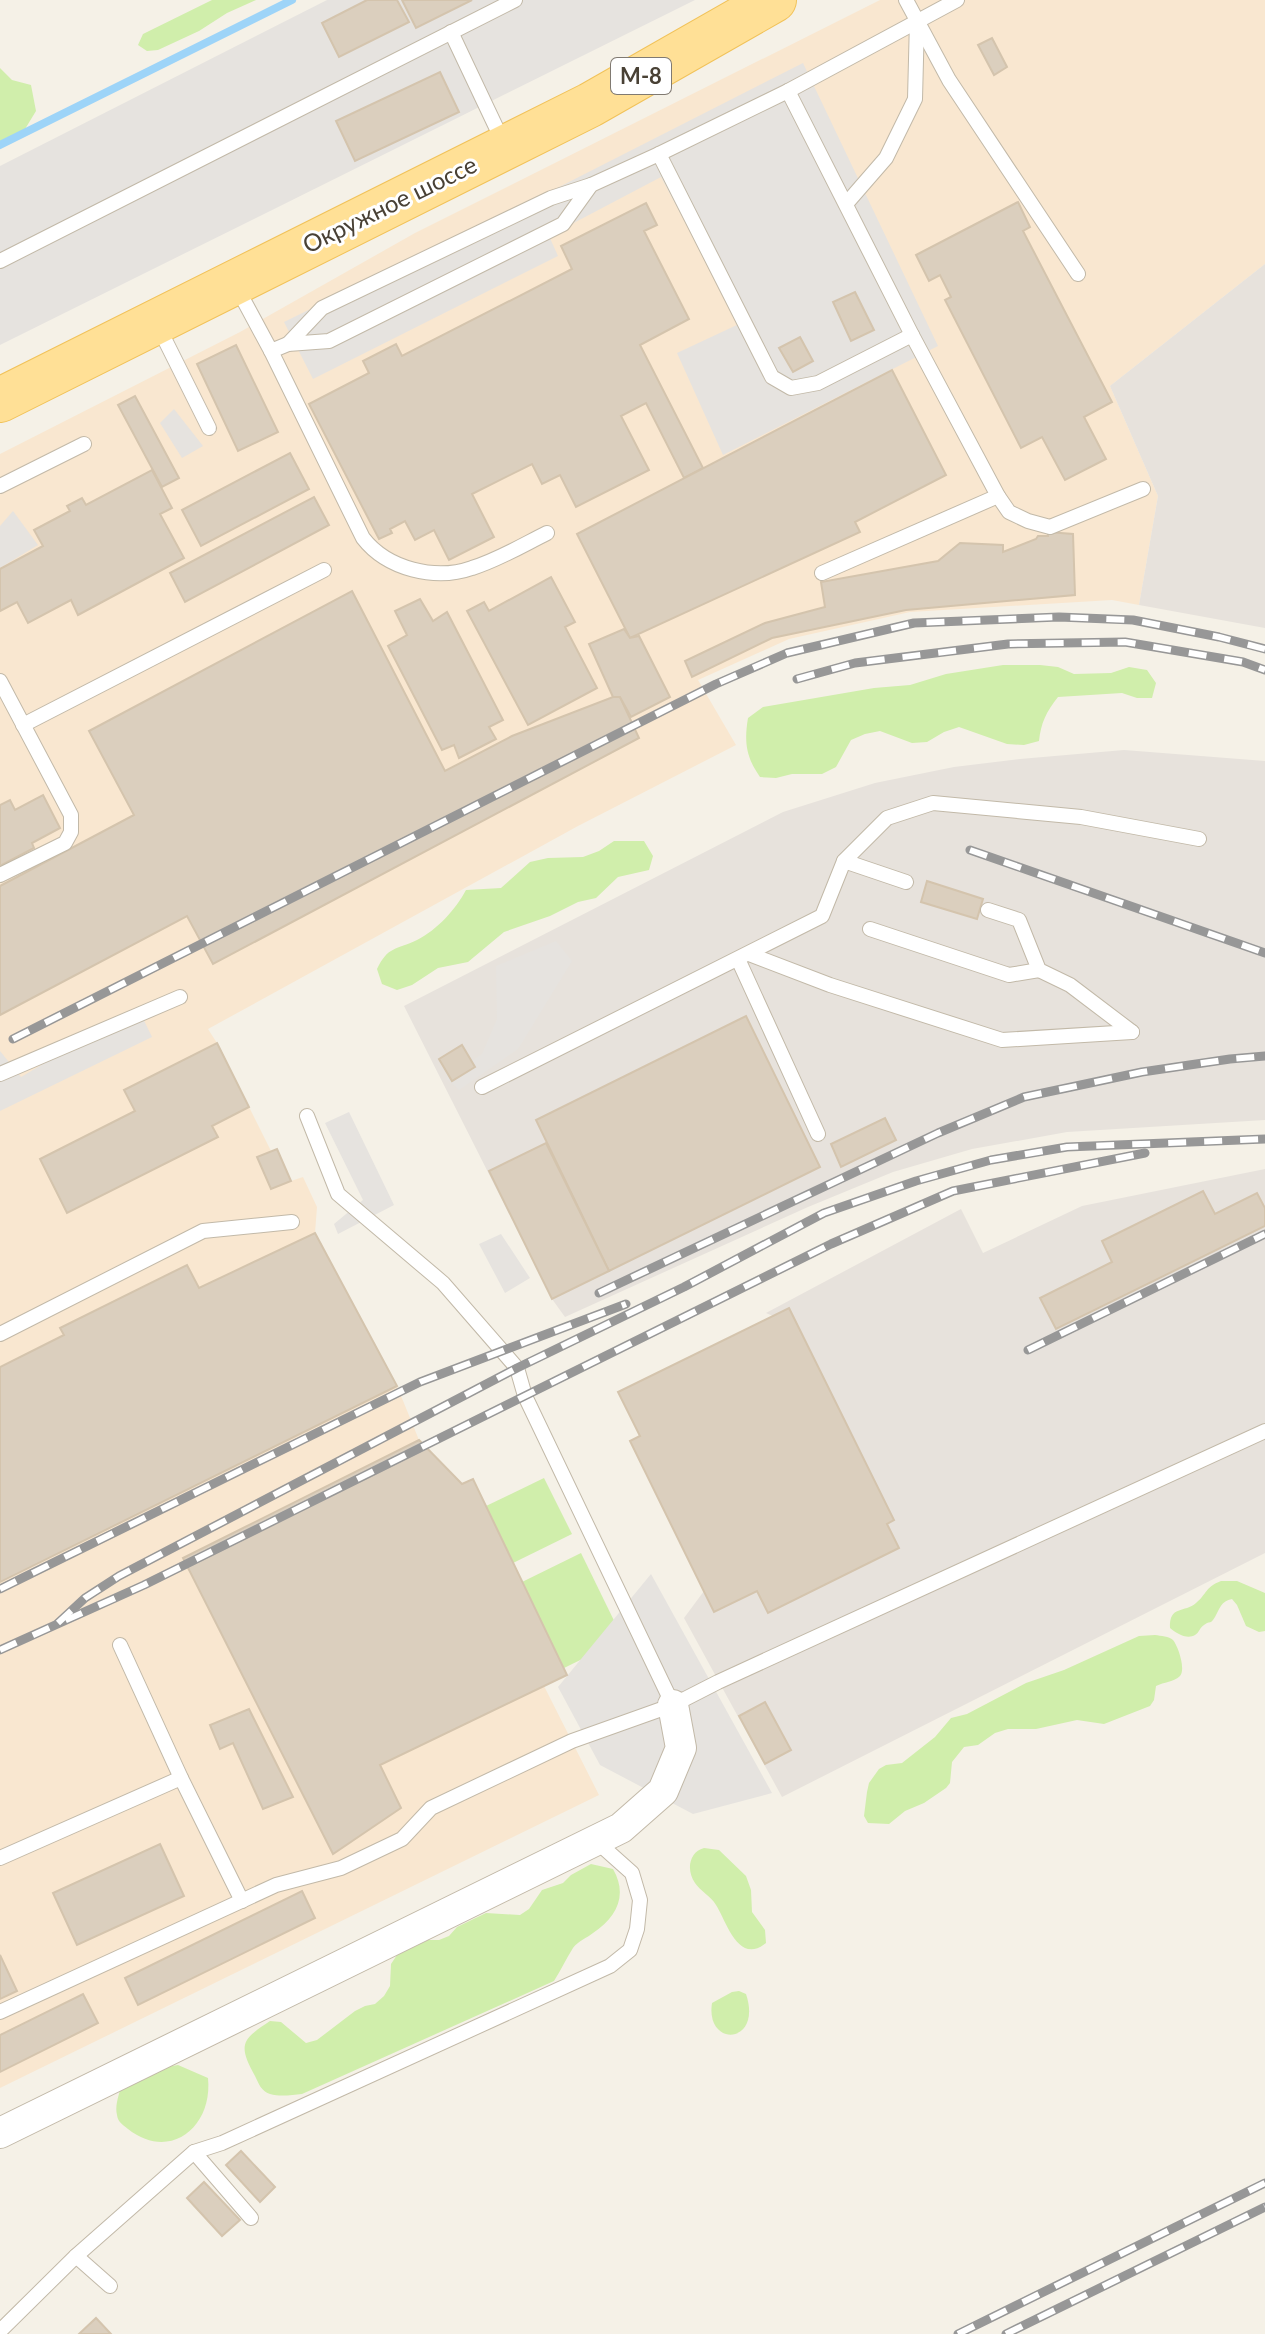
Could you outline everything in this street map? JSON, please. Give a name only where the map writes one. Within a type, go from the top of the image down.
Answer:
[{"type":"main road","name":"Окружное шоссе","points":[[0,400],[590,105],[774,0]]},
{"type":"street","points":[[0,2133],[621,1828],[663,1791],[681,1748],[673,1705]]},
{"type":"lane","points":[[0,261],[515,0]]},
{"type":"lane","points":[[906,0],[949,80],[1078,274]]},
{"type":"lane","points":[[288,344],[322,308],[551,198],[591,185],[659,154],[788,91],[957,0]]},
{"type":"lane","points":[[846,204],[886,158],[915,99],[917,20]]},
{"type":"lane","points":[[451,32],[505,147]]},
{"type":"lane","points":[[788,91],[912,335],[1009,512],[1050,527],[1143,489]]},
{"type":"lane","points":[[659,154],[772,377],[791,388],[818,383],[912,335]]},
{"type":"lane","points":[[271,351],[288,344],[329,341],[563,224],[591,185]]},
{"type":"lane","points":[[234,282],[371,550],[386,560],[427,572],[471,569],[547,533]]},
{"type":"lane","points":[[156,322],[209,428]]},
{"type":"lane","points":[[0,486],[84,444]]},
{"type":"lane","points":[[822,573],[998,496]]},
{"type":"lane","points":[[23,725],[324,570]]},
{"type":"lane","points":[[0,681],[5,703],[23,725],[71,815],[71,832],[65,843],[0,875]]},
{"type":"lane","points":[[482,1087],[822,916],[844,861],[887,818],[933,803],[1081,817],[1199,839]]},
{"type":"lane","points":[[844,861],[906,882]]},
{"type":"lane","points":[[988,910],[1019,920],[1039,970]]},
{"type":"lane","points":[[744,956],[1002,1040],[1132,1032],[1070,985],[1039,970],[1009,975],[870,929]]},
{"type":"lane","points":[[744,956],[818,1134]]},
{"type":"lane","points":[[0,1074],[180,997]]},
{"type":"lane","points":[[307,1116],[338,1194],[443,1283],[517,1368],[525,1396],[673,1705]]},
{"type":"lane","points":[[0,1334],[203,1231],[292,1222]]},
{"type":"lane","points":[[0,2012],[276,1885],[341,1868],[402,1839],[431,1808],[572,1741],[673,1705],[1265,1431]]},
{"type":"lane","points":[[120,1645],[242,1901]]},
{"type":"lane","points":[[0,1858],[181,1778]]},
{"type":"lane","points":[[0,2331],[76,2256],[194,2152],[222,2143],[610,1966],[630,1950],[637,1929],[640,1900],[632,1873],[595,1840]]},
{"type":"lane","points":[[194,2152],[251,2218]]},
{"type":"lane","points":[[76,2256],[110,2286]]},
{"type":"shaded area","points":[[327,0],[695,0],[0,345],[0,166]]},
{"type":"shaded area","points":[[880,0],[1265,0],[1265,264],[1110,386],[1158,496],[1139,605],[1112,600],[910,612],[789,639],[698,680],[736,745],[578,826],[208,1029],[271,1151],[277,1149],[291,1181],[303,1177],[317,1207],[315,1233],[397,1386],[419,1440],[462,1483],[473,1479],[567,1675],[544,1686],[599,1795],[0,2088],[0,454],[240,332],[415,233]]},
{"type":"shaded area","points":[[803,63],[938,346],[723,455],[677,353],[739,324],[661,177],[549,236],[558,256],[313,379],[284,322]]},
{"type":"shaded area","points":[[1265,264],[1265,628],[1139,605],[1158,496],[1110,386]]},
{"type":"shaded area","points":[[174,409],[203,446],[182,458],[160,423]]},
{"type":"shaded area","points":[[13,511],[38,545],[0,568],[0,526]]},
{"type":"shaded area","points":[[1124,750],[1265,761],[1265,1120],[1067,1132],[972,1149],[893,1172],[808,1207],[565,1317],[552,1299],[404,1006],[783,812],[875,783],[954,767]]},
{"type":"shaded area","points":[[556,941],[572,961],[518,1049],[459,1090],[446,1078],[482,1054],[497,1019],[496,966]]},
{"type":"shaded area","points":[[138,1008],[152,1037],[0,1111],[0,1051],[21,1077]]},
{"type":"shaded area","points":[[349,1112],[394,1205],[338,1234],[334,1224],[363,1200],[325,1123]]},
{"type":"shaded area","points":[[1265,1169],[1265,1553],[782,1797],[684,1618],[704,1591],[630,1441],[640,1436],[618,1393],[773,1316],[766,1313],[961,1209],[983,1253],[1082,1206]]},
{"type":"shaded area","points":[[501,1234],[530,1278],[505,1293],[479,1244]]},
{"type":"shaded area","points":[[651,1574],[772,1793],[693,1814],[600,1765],[558,1687]]},
{"type":"green space","points":[[212,0],[256,0],[158,50],[147,51],[138,45],[143,34]]},
{"type":"green space","points":[[0,68],[12,80],[31,85],[36,111],[22,134],[0,147]]},
{"type":"green space","points":[[1003,665],[1058,667],[1074,674],[1111,673],[1129,667],[1147,670],[1156,683],[1152,698],[1137,698],[1122,693],[1058,697],[1045,718],[1039,741],[1024,745],[1007,744],[959,727],[927,742],[912,743],[880,731],[851,740],[836,767],[822,774],[792,774],[776,778],[760,777],[749,756],[746,742],[748,718],[763,707],[910,685],[946,674]]},
{"type":"green space","points":[[614,841],[644,841],[653,856],[649,870],[618,877],[596,898],[578,902],[550,916],[504,932],[468,962],[438,968],[412,985],[397,990],[382,984],[377,969],[385,956],[432,931],[451,912],[466,890],[501,888],[530,862],[583,857]]},
{"type":"green space","points":[[544,1478],[572,1534],[513,1563],[486,1506]]},
{"type":"green space","points":[[581,1553],[623,1639],[564,1668],[522,1582]]},
{"type":"green space","points":[[1221,1581],[1237,1581],[1265,1593],[1265,1631],[1259,1632],[1246,1626],[1232,1599],[1223,1603],[1212,1621],[1195,1635],[1185,1636],[1170,1628],[1175,1613],[1192,1606]]},
{"type":"green space","points":[[1155,1635],[1173,1640],[1179,1652],[1182,1673],[1172,1681],[1156,1686],[1150,1706],[1104,1724],[1077,1720],[1036,1729],[1008,1729],[995,1733],[978,1745],[964,1747],[952,1762],[950,1783],[946,1788],[905,1811],[889,1824],[868,1823],[864,1816],[867,1792],[879,1769],[902,1763],[935,1737],[951,1718],[967,1714],[1026,1683],[1064,1670],[1139,1636]]},
{"type":"green space","points":[[704,1848],[719,1850],[746,1876],[751,1890],[752,1912],[765,1930],[766,1943],[756,1949],[748,1949],[734,1938],[714,1902],[695,1883],[690,1873],[690,1862],[695,1853]]},
{"type":"green space","points":[[591,1864],[613,1869],[620,1888],[618,1905],[601,1927],[577,1943],[554,1981],[302,2094],[274,2095],[261,2087],[246,2057],[245,2044],[253,2033],[270,2021],[281,2022],[306,2043],[317,2040],[355,2011],[375,2004],[384,1996],[390,1986],[391,1964],[397,1955],[428,1940],[449,1936],[457,1927],[486,1913],[520,1915],[529,1909],[542,1890],[563,1883]]},
{"type":"green space","points":[[739,1991],[746,1994],[749,2011],[747,2023],[741,2031],[724,2033],[712,2018],[712,2003]]},
{"type":"green space","points":[[178,2065],[208,2078],[208,2096],[196,2124],[186,2134],[159,2142],[144,2138],[121,2123],[116,2108],[120,2090],[166,2067]]},
{"type":"building","points":[[367,0],[397,0],[409,22],[339,57],[322,23]]},
{"type":"building","points":[[402,0],[472,0],[416,28]]},
{"type":"building","points":[[992,38],[1007,67],[994,75],[978,45]]},
{"type":"building","points":[[440,72],[459,112],[355,161],[336,121]]},
{"type":"building","points":[[1018,202],[1030,227],[1023,231],[1112,402],[1084,417],[1106,459],[1065,480],[1042,437],[1021,448],[945,300],[951,297],[940,275],[929,281],[916,255]]},
{"type":"building","points":[[646,203],[657,225],[644,231],[689,319],[640,345],[703,468],[684,478],[646,403],[621,416],[649,470],[576,507],[560,475],[542,484],[532,464],[472,494],[494,537],[449,560],[434,530],[415,540],[405,521],[390,529],[392,533],[379,539],[309,404],[369,373],[363,361],[396,344],[402,356],[572,269],[561,246]]},
{"type":"building","points":[[855,292],[874,330],[851,341],[833,302]]},
{"type":"building","points":[[800,337],[813,361],[793,372],[779,348]]},
{"type":"building","points":[[236,345],[278,432],[238,451],[197,364]]},
{"type":"building","points":[[892,370],[946,475],[855,522],[860,532],[630,638],[577,534]]},
{"type":"building","points":[[135,396],[179,478],[162,487],[118,405]]},
{"type":"building","points":[[290,453],[309,489],[201,546],[182,510]]},
{"type":"building","points":[[152,470],[172,508],[160,514],[184,558],[78,615],[71,600],[28,623],[17,602],[0,611],[0,569],[43,546],[34,530],[70,511],[67,506],[82,498],[86,505]]},
{"type":"building","points":[[314,497],[329,525],[185,602],[170,573]]},
{"type":"building","points":[[1048,532],[1073,534],[1075,595],[906,610],[772,638],[692,677],[685,661],[765,623],[825,607],[821,582],[938,561],[960,543],[1003,545],[1003,552],[1038,536],[1048,536]]},
{"type":"building","points":[[551,577],[575,622],[565,627],[597,688],[528,725],[467,611],[484,602],[489,611]]},
{"type":"building","points":[[352,591],[445,771],[512,736],[613,697],[620,697],[639,738],[213,964],[187,916],[0,1015],[0,886],[134,815],[89,731]]},
{"type":"building","points":[[420,599],[433,621],[447,612],[503,720],[489,727],[496,739],[459,758],[454,745],[442,750],[388,646],[407,635],[395,611]]},
{"type":"building","points":[[624,629],[630,638],[639,636],[670,697],[631,717],[620,697],[613,697],[589,644]]},
{"type":"building","points":[[43,795],[60,828],[32,843],[34,848],[0,866],[0,805],[10,800],[15,810]]},
{"type":"building","points":[[927,881],[983,899],[977,919],[921,902]]},
{"type":"building","points":[[746,1016],[820,1167],[609,1271],[536,1120]]},
{"type":"building","points":[[217,1043],[249,1107],[212,1126],[218,1137],[67,1213],[40,1159],[135,1111],[124,1090]]},
{"type":"building","points":[[462,1045],[475,1067],[452,1081],[439,1059]]},
{"type":"building","points":[[885,1118],[896,1140],[841,1167],[831,1144]]},
{"type":"building","points":[[546,1143],[609,1271],[552,1299],[489,1171]]},
{"type":"building","points":[[277,1149],[291,1181],[271,1189],[257,1157]]},
{"type":"building","points":[[1203,1191],[1215,1214],[1257,1193],[1265,1208],[1265,1226],[1056,1329],[1040,1298],[1112,1262],[1102,1241]]},
{"type":"building","points":[[315,1233],[397,1386],[0,1582],[0,1367],[64,1335],[60,1328],[187,1265],[199,1288]]},
{"type":"building","points":[[789,1308],[894,1520],[887,1524],[899,1548],[768,1613],[757,1591],[714,1612],[630,1441],[640,1436],[618,1392]]},
{"type":"building","points":[[419,1440],[462,1484],[473,1479],[567,1675],[380,1765],[401,1808],[333,1854],[183,1558]]},
{"type":"building","points":[[765,1702],[791,1750],[765,1764],[739,1716]]},
{"type":"building","points":[[249,1709],[293,1797],[263,1809],[233,1743],[220,1749],[210,1725]]},
{"type":"building","points":[[160,1844],[184,1896],[77,1945],[53,1893]]},
{"type":"building","points":[[302,1891],[315,1918],[138,2005],[125,1978]]},
{"type":"building","points":[[0,1955],[17,1991],[0,1999]]},
{"type":"building","points":[[83,1994],[98,2023],[0,2072],[0,2035]]},
{"type":"building","points":[[241,2151],[275,2187],[260,2202],[226,2165]]},
{"type":"building","points":[[204,2182],[240,2220],[222,2236],[187,2198]]},
{"type":"building","points":[[96,2318],[111,2334],[79,2334]]},
{"type":"waterway","points":[[0,145],[292,0]]},
{"type":"railway","points":[[13,1039],[716,684],[787,653],[914,623],[1059,617],[1133,620],[1265,649]]},
{"type":"railway","points":[[797,679],[855,663],[1008,644],[1125,642],[1243,662],[1265,670]]},
{"type":"railway","points":[[970,850],[1265,953]]},
{"type":"railway","points":[[599,1293],[938,1133],[1024,1097],[1142,1072],[1265,1056]]},
{"type":"railway","points":[[58,1623],[85,1598],[119,1576],[517,1368],[684,1287],[824,1213],[916,1181],[991,1160],[1067,1147],[1265,1139]]},
{"type":"railway","points":[[0,1650],[144,1585],[831,1244],[953,1191],[1145,1153]]},
{"type":"railway","points":[[1028,1350],[1265,1234]]},
{"type":"railway","points":[[0,1589],[420,1382],[626,1304]]},
{"type":"railway","points":[[958,2334],[1265,2183]]},
{"type":"railway","points":[[1006,2334],[1265,2207]]}]
